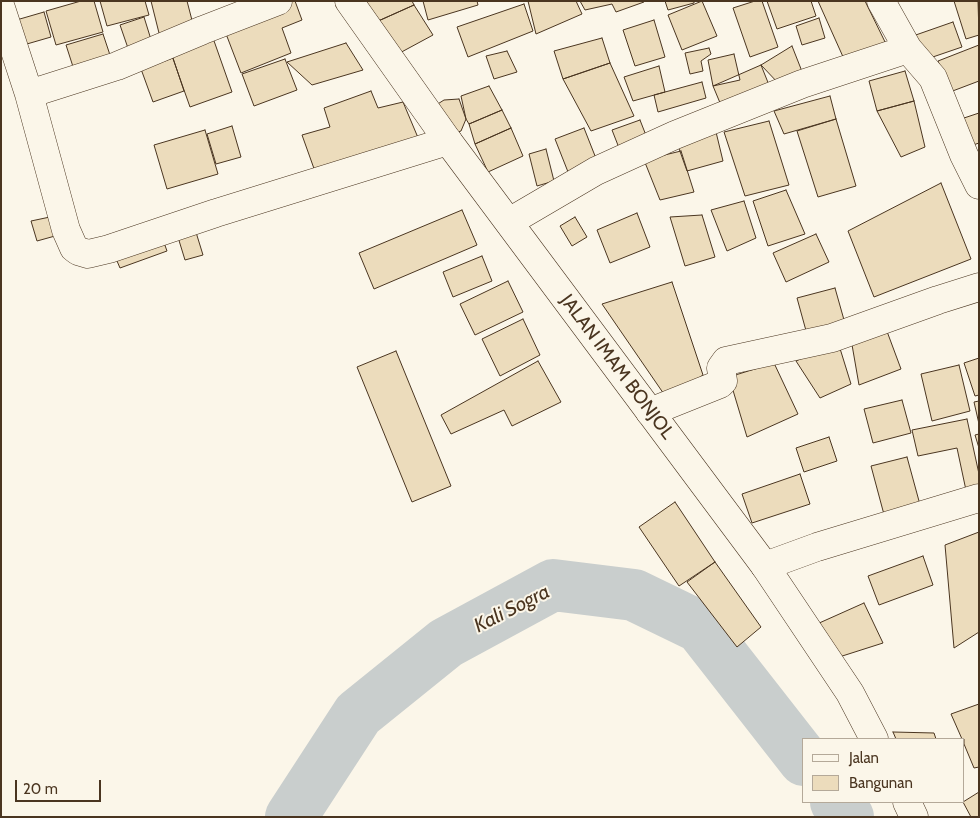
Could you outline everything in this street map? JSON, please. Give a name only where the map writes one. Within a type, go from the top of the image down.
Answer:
[{"type":"street","points":[[29,94],[117,66],[278,1]]},
{"type":"street","name":"JALAN IMAM BONJOL","points":[[349,1],[448,141],[765,566],[850,694],[873,738]]},
{"type":"street","points":[[881,1],[908,49],[933,78],[964,155],[979,185]]},
{"type":"street","points":[[1,8],[29,94],[66,230],[74,248],[88,254],[109,249],[216,213],[448,141]]},
{"type":"street","points":[[509,222],[596,172],[676,135],[802,84],[908,49]]},
{"type":"street","points":[[650,412],[720,384],[722,381],[721,368],[726,361],[832,338],[979,287]]},
{"type":"street","points":[[765,566],[817,547],[979,498]]},
{"type":"street","points":[[907,803],[914,817]]},
{"type":"building","points":[[81,1],[94,1],[103,32],[56,45],[46,11]]},
{"type":"building","points":[[100,1],[145,1],[149,15],[107,26]]},
{"type":"building","points":[[151,1],[187,1],[194,28],[160,37]]},
{"type":"building","points":[[288,1],[295,1],[302,20],[282,28],[291,53],[241,73],[223,26]]},
{"type":"building","points":[[359,1],[412,1],[414,5],[376,22]]},
{"type":"building","points":[[423,1],[477,1],[478,5],[428,20]]},
{"type":"building","points":[[528,1],[576,1],[582,14],[536,34]]},
{"type":"building","points":[[580,1],[644,2],[616,12],[612,4],[585,10]]},
{"type":"building","points":[[665,1],[694,1],[694,3],[668,10]]},
{"type":"building","points":[[702,1],[717,36],[682,50],[668,15]]},
{"type":"building","points":[[755,1],[762,1],[778,47],[750,57],[733,8]]},
{"type":"building","points":[[767,1],[811,1],[816,16],[777,29]]},
{"type":"building","points":[[818,1],[865,1],[888,48],[844,59]]},
{"type":"building","points":[[954,1],[978,1],[979,35],[966,39]]},
{"type":"building","points":[[524,4],[533,31],[468,57],[457,27]]},
{"type":"building","points":[[414,5],[433,35],[396,55],[376,22]]},
{"type":"building","points":[[44,12],[51,37],[20,46],[13,21]]},
{"type":"building","points":[[144,17],[153,46],[130,54],[120,25]]},
{"type":"building","points":[[819,18],[825,38],[802,45],[796,26]]},
{"type":"building","points":[[654,20],[665,57],[635,66],[623,30]]},
{"type":"building","points":[[953,22],[962,47],[924,60],[910,37]]},
{"type":"building","points":[[103,34],[113,64],[76,76],[66,45]]},
{"type":"building","points":[[213,38],[232,92],[190,107],[171,53]]},
{"type":"building","points":[[602,38],[610,63],[563,79],[554,51]]},
{"type":"building","points":[[346,43],[363,70],[312,85],[287,62]]},
{"type":"building","points":[[979,45],[979,81],[950,92],[938,61]]},
{"type":"building","points":[[792,46],[803,74],[780,85],[761,65]]},
{"type":"building","points":[[709,48],[711,54],[701,61],[703,71],[690,74],[685,53]]},
{"type":"building","points":[[507,51],[517,72],[494,79],[486,56]]},
{"type":"building","points":[[734,54],[740,80],[713,86],[708,60]]},
{"type":"building","points":[[173,58],[184,91],[153,102],[141,69]]},
{"type":"building","points":[[285,59],[297,90],[254,106],[242,74]]},
{"type":"building","points":[[610,63],[634,116],[591,131],[563,79]]},
{"type":"building","points":[[761,65],[771,90],[723,110],[713,86]]},
{"type":"building","points":[[659,66],[665,92],[633,101],[624,77]]},
{"type":"building","points":[[905,71],[914,101],[877,111],[869,81]]},
{"type":"building","points":[[702,82],[706,98],[658,112],[654,95]]},
{"type":"building","points":[[489,86],[502,110],[469,124],[466,119],[461,96]]},
{"type":"building","points":[[371,91],[378,108],[403,102],[419,140],[317,177],[302,135],[330,127],[324,108]]},
{"type":"building","points":[[830,96],[836,119],[784,134],[774,111]]},
{"type":"building","points":[[459,99],[466,119],[461,131],[450,135],[433,107],[444,100]]},
{"type":"building","points":[[914,101],[925,147],[901,157],[877,111]]},
{"type":"building","points":[[502,110],[511,128],[475,144],[469,124]]},
{"type":"building","points":[[979,113],[979,143],[970,146],[961,119]]},
{"type":"building","points":[[836,119],[856,186],[818,197],[797,131]]},
{"type":"building","points":[[640,120],[649,143],[621,153],[612,130]]},
{"type":"building","points":[[769,121],[789,185],[745,196],[724,132]]},
{"type":"building","points":[[232,126],[241,157],[216,164],[207,134]]},
{"type":"building","points":[[511,128],[523,156],[488,172],[475,144]]},
{"type":"building","points":[[584,128],[599,166],[570,177],[555,139]]},
{"type":"building","points":[[205,130],[218,174],[167,189],[154,145]]},
{"type":"building","points":[[716,132],[723,161],[687,171],[677,143]]},
{"type":"building","points":[[546,149],[554,181],[537,186],[529,154]]},
{"type":"building","points":[[681,151],[694,192],[660,200],[644,160]]},
{"type":"building","points":[[941,183],[971,259],[874,297],[848,231]]},
{"type":"building","points":[[786,190],[805,234],[768,246],[753,201]]},
{"type":"building","points":[[744,201],[756,238],[727,251],[711,210]]},
{"type":"building","points":[[462,210],[477,245],[374,289],[359,253]]},
{"type":"building","points":[[637,213],[650,247],[610,263],[597,230]]},
{"type":"building","points":[[702,215],[715,257],[685,266],[670,217]]},
{"type":"building","points":[[50,217],[55,236],[37,241],[31,221]]},
{"type":"building","points":[[575,217],[587,237],[572,246],[560,226]]},
{"type":"building","points":[[195,229],[203,255],[185,260],[177,234]]},
{"type":"building","points":[[816,234],[829,262],[786,282],[773,253]]},
{"type":"building","points":[[162,237],[167,251],[120,268],[114,254]]},
{"type":"building","points":[[482,256],[492,281],[453,297],[443,272]]},
{"type":"building","points":[[508,281],[523,312],[475,335],[460,304]]},
{"type":"building","points":[[672,282],[703,375],[668,400],[602,304]]},
{"type":"building","points":[[835,288],[846,327],[808,338],[797,298]]},
{"type":"building","points":[[523,319],[540,355],[500,376],[482,339]]},
{"type":"building","points":[[885,326],[901,369],[859,385],[851,339]]},
{"type":"building","points":[[838,342],[851,384],[820,398],[796,361]]},
{"type":"building","points":[[396,351],[451,486],[412,502],[357,367]]},
{"type":"building","points":[[979,358],[979,395],[975,396],[964,363]]},
{"type":"building","points":[[538,361],[561,402],[512,426],[504,410],[451,434],[441,415]]},
{"type":"building","points":[[774,363],[798,414],[747,437],[729,377]]},
{"type":"building","points":[[959,365],[970,411],[932,421],[921,374]]},
{"type":"building","points":[[902,400],[911,433],[873,443],[864,409]]},
{"type":"building","points":[[979,401],[979,424],[974,402]]},
{"type":"building","points":[[967,419],[979,474],[979,492],[967,495],[957,448],[918,456],[912,430]]},
{"type":"building","points":[[979,434],[979,448],[975,435]]},
{"type":"building","points":[[829,437],[837,461],[804,472],[796,448]]},
{"type":"building","points":[[907,457],[922,512],[886,522],[871,466]]},
{"type":"building","points":[[800,474],[810,504],[752,523],[742,494]]},
{"type":"building","points":[[675,502],[715,562],[679,586],[639,527]]},
{"type":"building","points":[[979,532],[979,632],[954,648],[945,545]]},
{"type":"building","points":[[923,556],[933,585],[879,605],[868,576]]},
{"type":"building","points":[[715,562],[761,627],[737,647],[687,582]]},
{"type":"building","points":[[864,603],[883,643],[836,658],[817,624]]},
{"type":"building","points":[[979,704],[979,767],[974,768],[965,746],[965,738],[962,738],[951,714]]},
{"type":"building","points":[[893,732],[934,733],[936,738],[896,738]]},
{"type":"building","points":[[979,792],[979,817],[971,817],[964,803]]},
{"type":"waterway","name":"Kali Sogra","points":[[291,817],[358,714],[446,643],[553,585],[634,595],[700,627],[802,757]]},
{"type":"waterway","name":"Kali Sogra","points":[[837,803],[848,817]]}]
